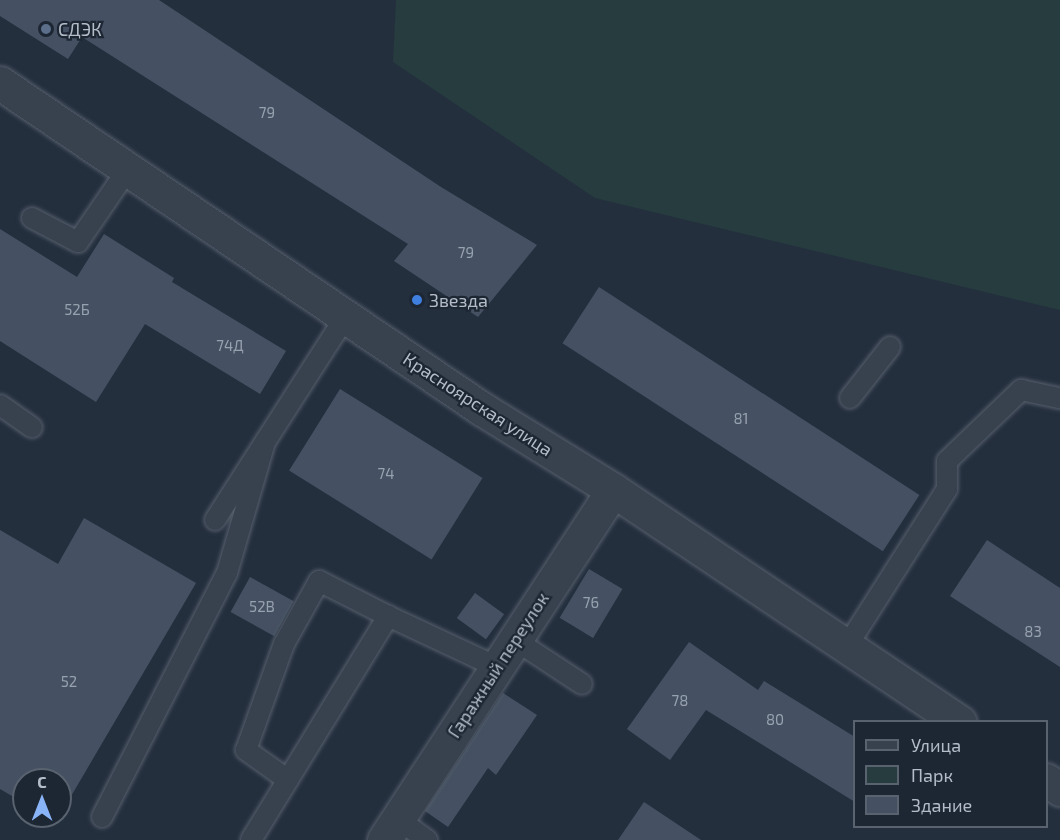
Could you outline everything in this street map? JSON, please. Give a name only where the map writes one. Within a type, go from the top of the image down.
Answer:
[{"type":"street","name":"Красноярская улица","points":[[0,83],[482,409],[613,490],[956,720]]},
{"type":"street","name":"Гаражный переулок","points":[[391,830],[613,490]]},
{"type":"lane","points":[[32,218],[78,242],[128,169]]},
{"type":"lane","points":[[215,520],[346,316]]},
{"type":"lane","points":[[850,398],[890,347]]},
{"type":"lane","points":[[847,646],[947,489],[947,461],[1021,390],[1060,398]]},
{"type":"lane","points":[[0,405],[32,427]]},
{"type":"lane","points":[[102,817],[227,573],[265,442]]},
{"type":"lane","points":[[288,780],[246,750],[284,644],[319,581],[497,667]]},
{"type":"lane","points":[[251,840],[388,616]]},
{"type":"lane","points":[[515,640],[582,684]]},
{"type":"lane","points":[[391,830],[427,840]]},
{"type":"green space","points":[[396,0],[1060,0],[1060,310],[595,198],[393,62]]},
{"type":"building","points":[[0,0],[159,0],[441,187],[537,245],[478,317],[394,261],[408,244],[82,37],[68,59],[0,16]]},
{"type":"building","points":[[0,229],[77,277],[104,234],[174,278],[172,282],[286,351],[260,394],[145,324],[96,402],[0,341]]},
{"type":"building","points":[[599,287],[919,495],[883,551],[563,343]]},
{"type":"building","points":[[340,389],[482,478],[432,559],[289,470]]},
{"type":"building","points":[[84,518],[196,583],[72,795],[72,768],[12,768],[12,796],[0,789],[0,530],[58,564]]},
{"type":"building","points":[[987,540],[1060,588],[1060,667],[950,596]]},
{"type":"building","points":[[589,569],[622,589],[593,638],[560,618]]},
{"type":"building","points":[[250,577],[294,601],[274,636],[231,612]]},
{"type":"building","points":[[475,593],[504,614],[486,639],[457,618]]},
{"type":"building","points":[[689,642],[758,690],[764,681],[853,736],[853,801],[706,710],[670,760],[627,729]]},
{"type":"building","points":[[503,693],[537,715],[496,775],[488,768],[448,827],[425,811]]},
{"type":"building","points":[[644,802],[701,840],[618,840]]},
{"type":"place","name":"СДЭК","points":[[46,29]]},
{"type":"place","name":"Звезда","points":[[417,300]]}]
